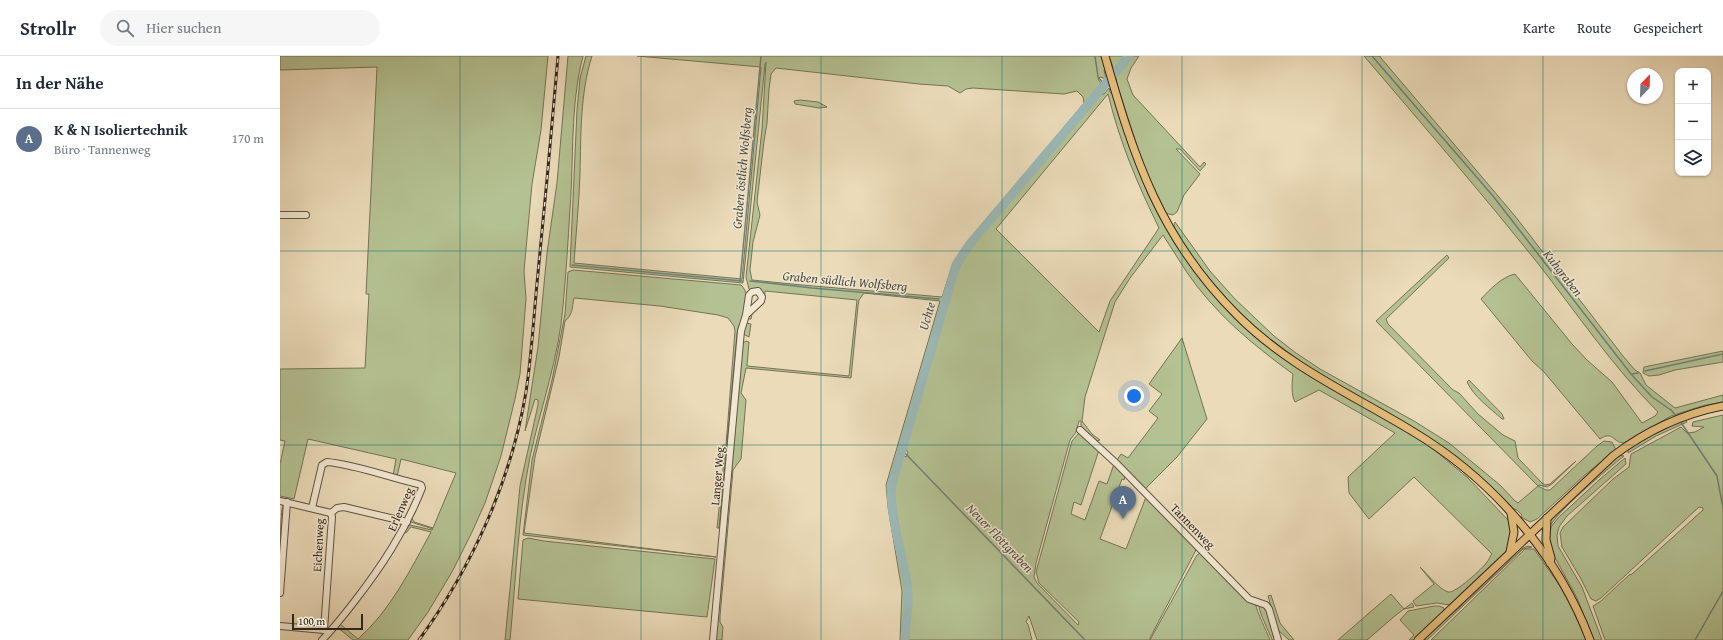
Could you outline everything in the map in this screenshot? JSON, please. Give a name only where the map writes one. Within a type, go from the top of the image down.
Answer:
[{"type":"main road","points":[[1105,56],[1136,158],[1160,210],[1175,238],[1192,262],[1223,300],[1264,339],[1298,365],[1437,446],[1479,480],[1511,512],[1550,563],[1572,601],[1590,640]]},
{"type":"main road","points":[[1418,640],[1613,456],[1647,433],[1672,421],[1723,406]]},
{"type":"main road","points":[[1510,552],[1514,532],[1511,512]]},
{"type":"main road","points":[[1547,518],[1546,540],[1551,558],[1550,563]]},
{"type":"street","points":[[280,215],[306,215]]},
{"type":"street","name":"Langer Weg","points":[[713,640],[741,331],[746,315]]},
{"type":"street","name":"Tannenweg","points":[[1080,430],[1117,464],[1249,599],[1266,605],[1269,608],[1278,640]]},
{"type":"street","name":"Erlenweg","points":[[312,508],[322,465],[324,463],[330,462],[380,473],[388,477],[421,485],[422,488],[407,522],[386,559],[326,632],[322,640]]},
{"type":"street","name":"Eichenweg","points":[[280,501],[331,513],[326,632]]},
{"type":"street","points":[[280,593],[287,502]]},
{"type":"street","points":[[331,513],[337,508],[344,507],[407,522]]},
{"type":"street","points":[[280,626],[326,632]]},
{"type":"green space","points":[[280,56],[548,56],[541,130],[532,184],[524,271],[526,299],[520,374],[515,399],[501,456],[485,503],[452,572],[428,612],[408,640],[353,640],[337,627],[340,624],[358,639],[380,616],[399,589],[431,532],[411,527],[406,533],[404,532],[410,525],[433,529],[411,522],[410,519],[416,511],[412,518],[414,522],[433,528],[456,473],[401,459],[397,477],[393,476],[396,459],[308,439],[294,499],[280,496],[280,464],[285,441],[280,440],[280,369],[365,368],[369,294],[366,294],[377,67],[280,70]]},
{"type":"green space","points":[[568,56],[583,56],[574,113],[567,258],[561,325],[554,363],[530,457],[520,525],[510,640],[505,640],[520,486],[538,405],[538,400],[535,399],[525,431],[538,347],[547,253],[557,183]]},
{"type":"green space","points":[[586,56],[592,56],[583,99],[580,185],[574,263],[742,279],[761,67],[637,56],[1102,56],[1106,79],[1100,77],[1098,79],[1102,85],[954,264],[889,487],[906,593],[903,640],[900,640],[902,591],[888,507],[886,485],[940,301],[864,293],[859,300],[858,306],[851,378],[746,368],[741,393],[746,400],[741,459],[733,470],[720,616],[720,622],[723,627],[722,640],[715,640],[742,344],[746,341],[749,342],[747,366],[849,376],[857,300],[765,291],[764,303],[752,314],[751,319],[748,318],[763,300],[749,289],[746,277],[762,129],[766,62],[743,283],[570,267],[577,110],[580,78]],"holes":[[[776,68],[948,86],[960,93],[966,89],[973,88],[1064,94],[1077,91],[1083,97],[1084,103],[959,254],[953,263],[942,297],[752,280],[750,270],[753,242],[760,215],[757,202],[767,123],[769,89],[771,74]]]},
{"type":"green space","points":[[1109,56],[1126,56],[1114,70]]},
{"type":"green space","points":[[1133,56],[1139,56],[1131,68],[1127,79],[1133,95],[1200,167],[1204,162],[1206,164],[1200,171],[1180,149],[1176,149],[1200,174],[1184,195],[1177,212],[1173,215],[1165,213],[1147,177],[1117,84],[1116,77]]},
{"type":"green space","points":[[1364,56],[1380,56],[1515,216],[1623,356],[1635,370],[1640,373],[1646,385],[1675,408],[1723,395],[1723,402],[1702,406],[1671,416],[1624,443],[1617,441],[1610,436],[1600,439],[1544,372],[1532,361],[1481,299],[1492,287],[1505,278],[1515,274],[1572,344],[1587,360],[1612,382],[1642,423],[1655,416],[1658,412],[1625,376],[1494,209]]},
{"type":"green space","points":[[1109,88],[1113,95],[1148,194],[1165,226],[1184,256],[1277,354],[1305,373],[1399,426],[1432,448],[1468,478],[1509,521],[1511,527],[1509,547],[1449,605],[1437,603],[1416,606],[1413,601],[1434,584],[1420,567],[1441,588],[1448,592],[1452,592],[1475,575],[1488,561],[1492,554],[1414,477],[1369,519],[1349,493],[1348,477],[1395,433],[1319,390],[1295,402],[1292,392],[1293,374],[1249,340],[1209,301],[1186,271],[1163,235],[1130,278],[1115,302],[1085,397],[1082,421],[1092,434],[1100,440],[1096,441],[1081,427],[1081,421],[1079,421],[1076,432],[1070,440],[1036,563],[1034,577],[1037,583],[1078,625],[1079,622],[1039,583],[1036,572],[1072,441],[1079,433],[1099,450],[1081,505],[1074,502],[1071,514],[1085,520],[1099,481],[1107,484],[1114,464],[1125,476],[1124,480],[1122,479],[1100,539],[1126,549],[1146,497],[1197,548],[1150,640],[1037,640],[1029,616],[1026,622],[1028,624],[1032,640],[906,640],[909,585],[893,494],[893,485],[902,454],[906,457],[908,453],[905,447],[955,279],[962,260],[969,250],[1101,94],[1104,94]],"holes":[[[1108,94],[1143,195],[1159,228],[1110,301],[1099,332],[996,229]]]},
{"type":"green space","points":[[800,100],[818,102],[827,107],[819,108],[795,104],[794,101]]},
{"type":"green space","points":[[1175,222],[1210,271],[1235,299],[1274,336],[1320,369],[1414,421],[1449,443],[1500,485],[1518,503],[1538,486],[1546,490],[1550,490],[1604,441],[1612,442],[1616,450],[1586,474],[1537,519],[1530,522],[1521,517],[1522,515],[1517,510],[1514,509],[1475,472],[1444,448],[1417,430],[1316,373],[1284,352],[1269,340],[1241,314],[1203,271],[1179,239],[1175,230]]},
{"type":"green space","points":[[1447,255],[1449,258],[1386,319],[1388,324],[1453,390],[1459,393],[1478,414],[1503,435],[1515,441],[1518,458],[1542,483],[1545,485],[1550,484],[1576,461],[1552,484],[1547,487],[1538,486],[1376,321]]},
{"type":"green space","points":[[573,270],[741,285],[745,290],[745,309],[737,334],[719,528],[717,528],[725,450],[722,449],[723,445],[726,445],[735,331],[734,326],[728,318],[718,315],[660,306],[574,298],[571,313],[565,321],[559,357],[535,457],[524,533],[716,557],[523,535],[532,460],[552,380],[565,314],[568,272]]},
{"type":"green space","points":[[746,323],[751,324],[749,337],[743,334]]},
{"type":"green space","points":[[1182,338],[1207,419],[1177,457],[1145,489],[1117,460],[1121,454],[1128,458],[1158,418],[1149,411],[1162,394],[1149,384]]},
{"type":"green space","points":[[1723,351],[1723,362],[1675,370],[1659,375],[1649,376],[1643,373],[1644,367]]},
{"type":"green space","points":[[1469,380],[1502,414],[1504,419],[1502,419],[1478,397],[1467,382]]},
{"type":"green space","points":[[1723,415],[1723,640],[1605,640],[1593,606],[1601,601],[1629,575],[1632,574],[1703,510],[1703,508],[1699,507],[1596,601],[1591,599],[1562,547],[1560,533],[1563,527],[1613,479],[1629,467],[1631,454],[1681,427],[1687,433],[1695,432],[1704,427],[1692,426],[1693,422]]},
{"type":"green space","points":[[1685,419],[1687,422],[1656,436],[1628,453],[1628,448],[1643,439]]},
{"type":"green space","points":[[1619,455],[1624,456],[1571,502],[1560,513],[1549,529],[1549,523],[1556,513]]},
{"type":"green space","points":[[1625,458],[1626,464],[1567,516],[1559,527],[1557,535],[1558,546],[1582,587],[1602,640],[1594,640],[1577,598],[1553,554],[1549,541],[1551,527],[1558,518]]},
{"type":"green space","points":[[284,505],[280,574],[281,526]]},
{"type":"green space","points":[[528,538],[715,559],[707,617],[518,599],[523,540]]},
{"type":"green space","points":[[1528,546],[1532,547],[1523,549],[1427,640],[1422,640],[1459,608],[1523,548]]},
{"type":"green space","points":[[1525,549],[1534,549],[1560,586],[1573,609],[1587,640],[1431,640]]},
{"type":"green space","points":[[1200,553],[1249,602],[1256,605],[1270,640],[1150,640],[1197,555]]},
{"type":"green space","points":[[1391,594],[1404,609],[1367,640],[1338,640]]},
{"type":"green space","points":[[1271,595],[1280,623],[1294,640],[1289,640],[1278,630],[1268,596]]},
{"type":"green space","points":[[1412,603],[1414,607],[1404,609]]},
{"type":"green space","points":[[1259,606],[1265,607],[1275,640],[1272,640]]},
{"type":"green space","points":[[1434,606],[1444,608],[1444,611],[1413,640],[1409,640],[1414,635],[1400,620],[1408,611]]},
{"type":"waterway","name":"Graben östlich Wolfsberg","points":[[740,281],[761,56]]},
{"type":"waterway","points":[[1095,56],[1098,77],[1105,85]]},
{"type":"waterway","name":"Uchte","points":[[905,640],[908,589],[894,523],[891,487],[956,265],[969,245],[1129,56]]},
{"type":"waterway","name":"Kuhgraben","points":[[1372,56],[1493,196],[1631,374],[1652,397],[1671,410],[1677,417]]},
{"type":"waterway","name":"Graben südlich Wolfsberg","points":[[572,265],[742,281]]},
{"type":"waterway","name":"Graben südlich Wolfsberg","points":[[750,281],[939,299]]},
{"type":"waterway","points":[[1645,371],[1723,354]]},
{"type":"waterway","name":"Kuhgraben","points":[[1632,374],[1638,373]]},
{"type":"waterway","name":"Kuhgraben","points":[[1680,421],[1717,476],[1723,508]]},
{"type":"waterway","name":"Neuer Flottgraben","points":[[901,449],[1085,640]]},
{"type":"waterway","name":"Kuhgraben","points":[[1695,640],[1723,591]]},
{"type":"railway","points":[[419,640],[456,583],[487,522],[500,490],[519,425],[526,392],[530,362],[558,56]]},
{"type":"place","name":"K & N Isoliertechnik","points":[[1123,519]]}]
